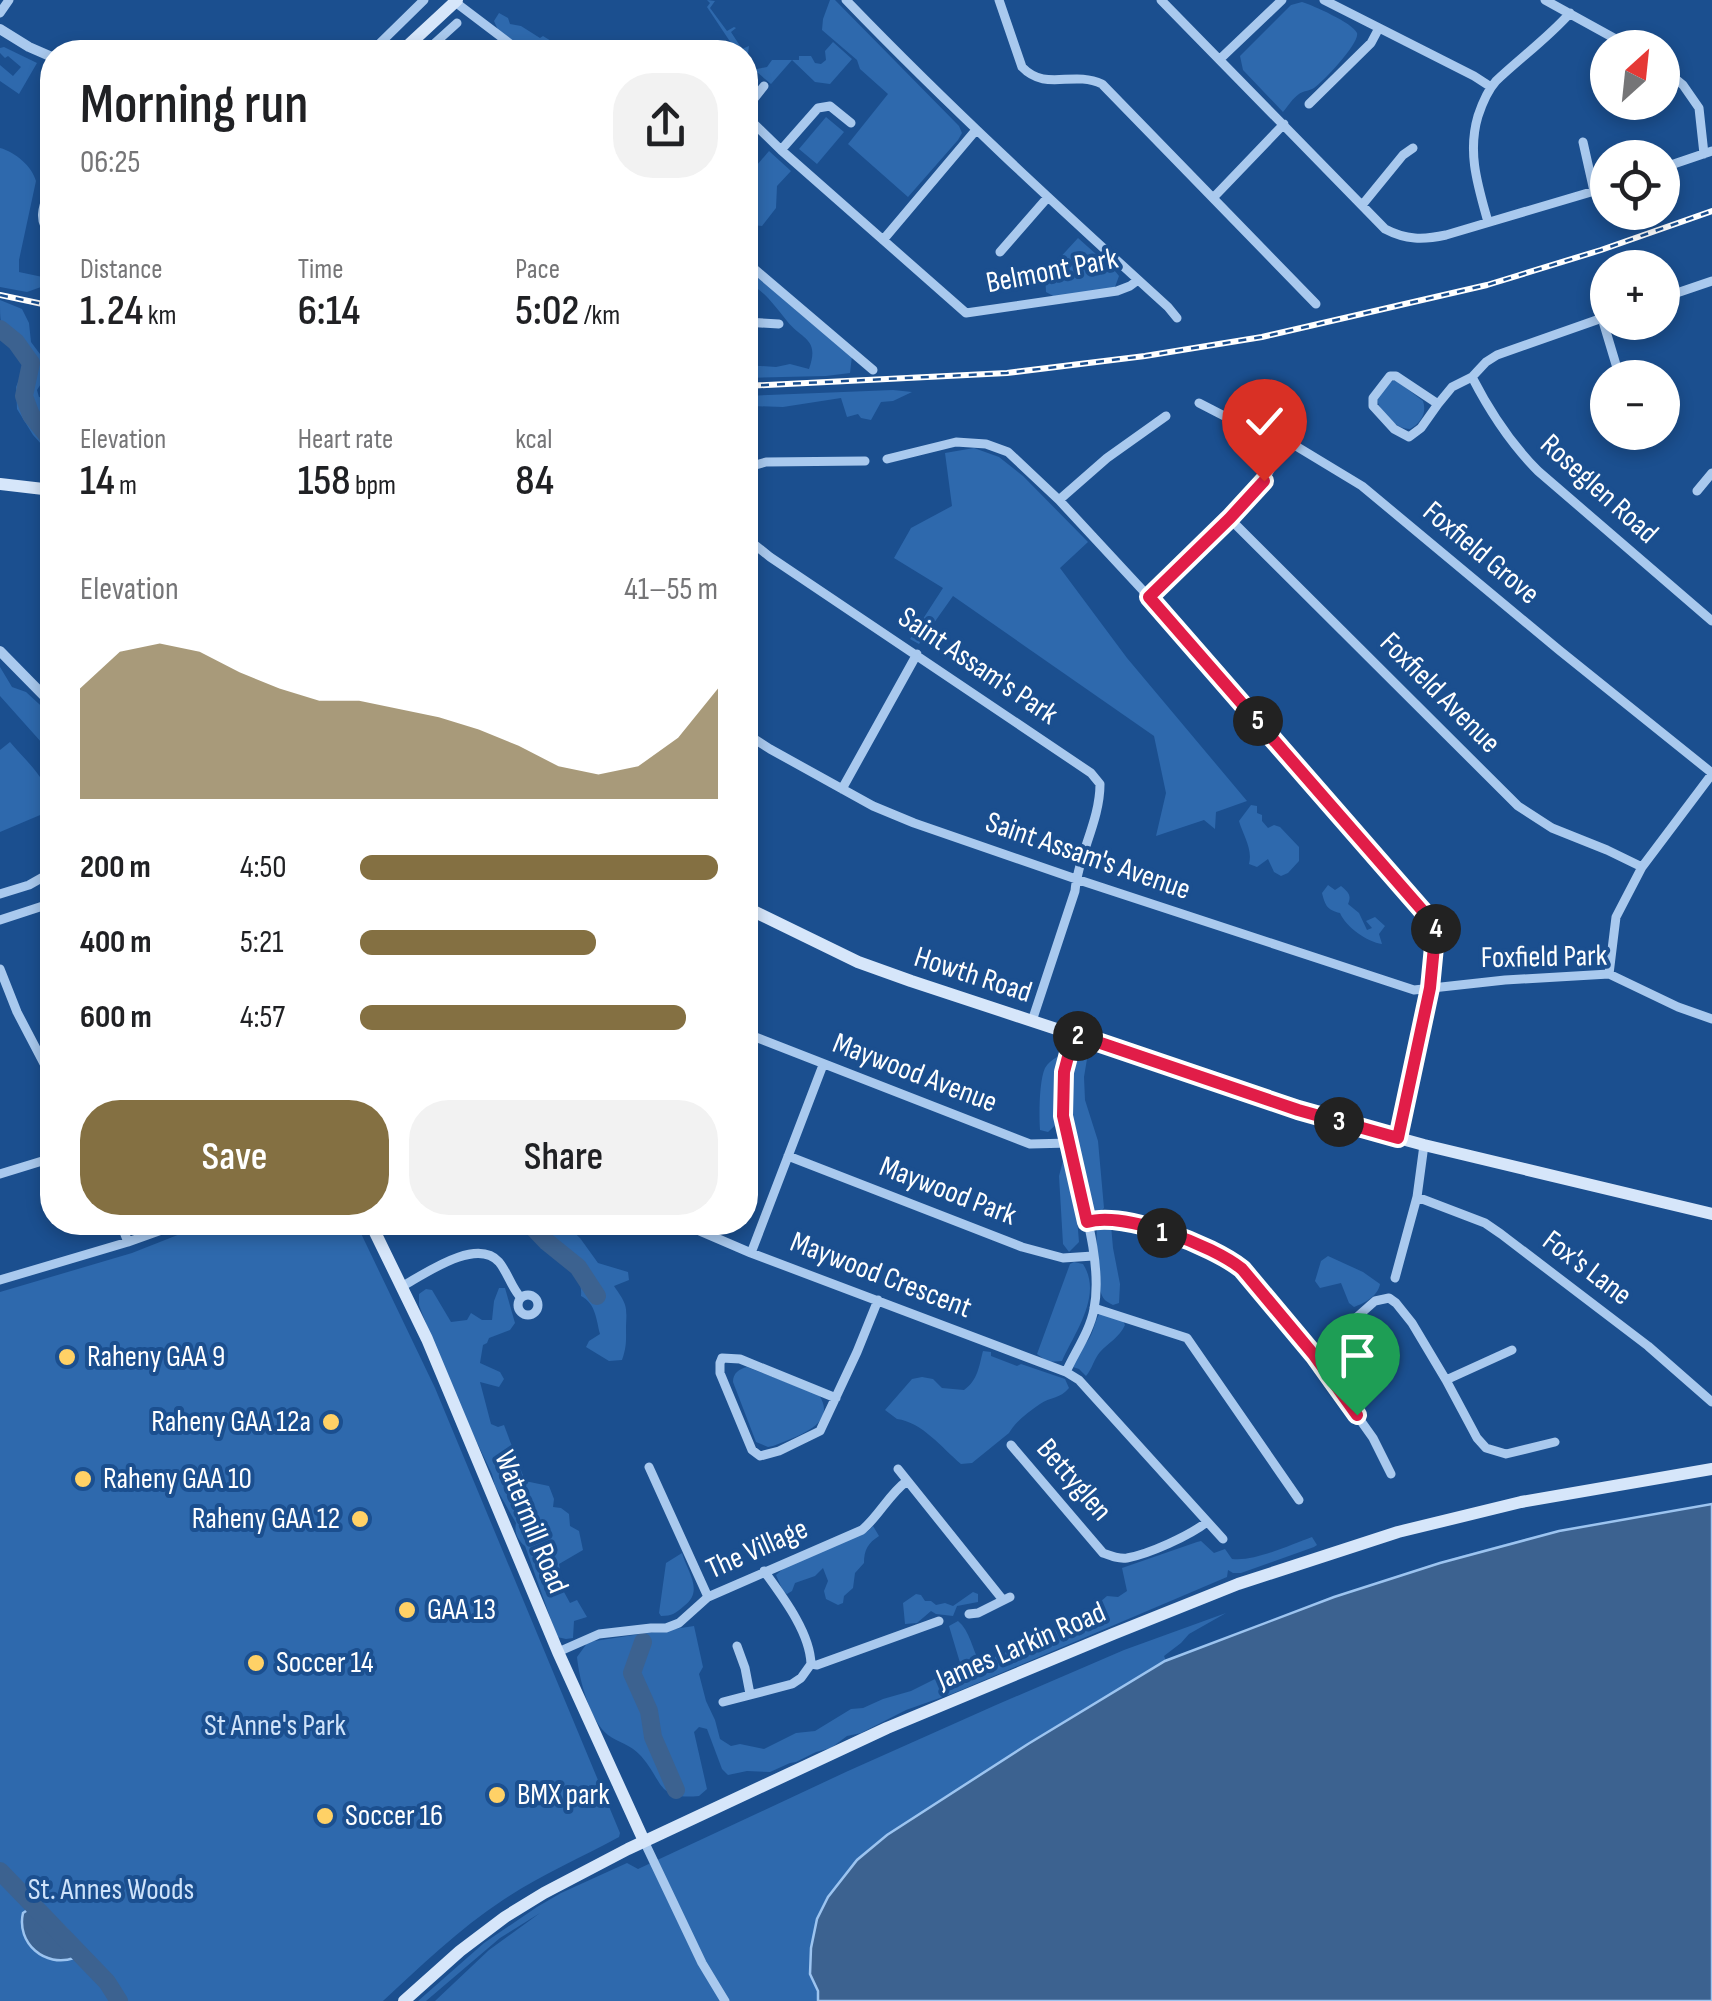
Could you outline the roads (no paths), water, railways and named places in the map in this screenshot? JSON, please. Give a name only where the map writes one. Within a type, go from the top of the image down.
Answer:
[{"type":"main road","points":[[413,40],[456,1]]},
{"type":"main road","points":[[0,484],[40,489]]},
{"type":"main road","name":"Howth Road","points":[[758,914],[858,962],[1298,1110],[1712,1214]]},
{"type":"main road","name":"Watermill Road","points":[[377,1235],[403,1286],[558,1652],[644,1841]]},
{"type":"main road","name":"James Larkin Road","points":[[404,2001],[505,1917],[644,1841],[887,1728],[1238,1584],[1398,1532],[1521,1502],[1712,1469]]},
{"type":"street","points":[[0,13],[8,0]]},
{"type":"street","points":[[383,40],[424,0]]},
{"type":"street","name":"Belmont Park","points":[[846,0],[976,130],[1177,318]]},
{"type":"street","points":[[999,0],[1022,67],[1029,74],[1046,81],[1089,78],[1102,84],[1316,304]]},
{"type":"street","points":[[1161,0],[1386,229],[1400,236],[1436,237],[1590,192]]},
{"type":"street","points":[[1220,59],[1282,0]]},
{"type":"street","points":[[1324,0],[1491,87]]},
{"type":"street","points":[[1545,0],[1600,30]]},
{"type":"street","points":[[456,1],[506,40]]},
{"type":"street","points":[[1488,222],[1473,165],[1477,118],[1491,87],[1570,13]]},
{"type":"street","points":[[439,40],[457,24]]},
{"type":"street","points":[[1310,104],[1371,43],[1379,28]]},
{"type":"street","points":[[0,29],[40,52]]},
{"type":"street","points":[[1680,83],[1699,108],[1708,153],[1680,162]]},
{"type":"street","points":[[758,95],[764,86]]},
{"type":"street","points":[[782,150],[818,108],[830,106],[850,123]]},
{"type":"street","points":[[1213,198],[1284,124]]},
{"type":"street","name":"Belmont Park","points":[[758,126],[966,313],[1116,291],[1138,280]]},
{"type":"street","points":[[883,240],[976,130]]},
{"type":"street","points":[[1583,142],[1590,173]]},
{"type":"street","points":[[1362,204],[1413,148]]},
{"type":"street","name":"Belmont Park","points":[[1000,252],[1048,197]]},
{"type":"street","points":[[758,272],[873,370]]},
{"type":"street","points":[[1680,292],[1712,281]]},
{"type":"street","points":[[1438,404],[1396,376],[1390,376],[1373,398],[1372,406],[1394,429],[1409,437],[1421,428],[1452,387],[1472,377],[1497,355],[1590,322]]},
{"type":"street","points":[[758,323],[779,324]]},
{"type":"street","name":"Roseglen Road","points":[[1472,377],[1496,421],[1522,456],[1712,620]]},
{"type":"street","name":"Foxfield Grove","points":[[1198,403],[1286,440],[1362,486],[1712,774]]},
{"type":"street","points":[[1059,500],[1107,458],[1166,416]]},
{"type":"street","points":[[1149,597],[1264,481],[1286,440]]},
{"type":"street","points":[[887,459],[956,442],[986,444],[1008,452],[1059,500],[1149,597],[1436,926],[1430,988],[1398,1138]]},
{"type":"street","points":[[758,464],[865,461]]},
{"type":"street","points":[[1697,491],[1712,472]]},
{"type":"street","name":"Foxfield Avenue","points":[[1230,518],[1518,806],[1552,828],[1642,867]]},
{"type":"street","name":"Saint Assam's Park","points":[[758,547],[1096,778],[1100,793],[1076,879]]},
{"type":"street","points":[[0,650],[40,692]]},
{"type":"street","points":[[842,789],[916,654]]},
{"type":"street","name":"Saint Assam's Avenue","points":[[758,741],[873,806],[914,823],[1414,990],[1430,988]]},
{"type":"street","points":[[1609,974],[1616,917],[1642,867],[1712,774]]},
{"type":"street","points":[[0,894],[40,878]]},
{"type":"street","points":[[1032,1021],[1076,879]]},
{"type":"street","points":[[0,920],[40,907]]},
{"type":"street","points":[[0,969],[40,1057]]},
{"type":"street","name":"Foxfield Park","points":[[1430,988],[1609,974],[1712,1019]]},
{"type":"street","points":[[1074,1034],[1064,1072],[1063,1116],[1096,1283],[1094,1308],[1066,1372],[1079,1380],[1223,1539]]},
{"type":"street","name":"Maywood Avenue","points":[[758,1038],[1030,1144],[1070,1143]]},
{"type":"street","points":[[758,1235],[823,1065]]},
{"type":"street","points":[[1396,1278],[1417,1197],[1424,1144]]},
{"type":"street","name":"Maywood Park","points":[[788,1156],[1022,1246],[1063,1258],[1093,1256]]},
{"type":"street","points":[[0,1174],[40,1162]]},
{"type":"street","name":"Fox's Lane","points":[[1417,1197],[1485,1223],[1648,1346],[1712,1402]]},
{"type":"street","points":[[1087,1222],[1120,1220],[1163,1232],[1225,1256],[1242,1269],[1314,1355],[1373,1438],[1391,1474]]},
{"type":"street","points":[[125,1235],[128,1242]]},
{"type":"street","points":[[0,1280],[148,1235]]},
{"type":"street","name":"Maywood Crescent","points":[[709,1235],[1066,1372]]},
{"type":"street","points":[[751,1253],[758,1235]]},
{"type":"street","points":[[403,1286],[472,1252],[484,1252],[498,1261],[520,1298]]},
{"type":"street","points":[[1314,1355],[1376,1302],[1389,1298],[1412,1324],[1486,1448],[1506,1454],[1554,1442]]},
{"type":"street","points":[[836,1398],[740,1359],[722,1358],[720,1363],[720,1373],[752,1450],[760,1456],[779,1451],[820,1432],[836,1398],[878,1300]]},
{"type":"street","points":[[1094,1308],[1186,1338],[1299,1500]]},
{"type":"street","points":[[1446,1380],[1512,1350]]},
{"type":"street","name":"Bettyglen","points":[[1010,1445],[1104,1553],[1113,1557],[1124,1559],[1160,1547],[1194,1532],[1206,1522]]},
{"type":"street","points":[[649,1467],[708,1597]]},
{"type":"street","points":[[898,1469],[1007,1598],[969,1614]]},
{"type":"street","name":"The Village","points":[[558,1652],[598,1634],[666,1628],[679,1623],[708,1597],[862,1530],[907,1481]]},
{"type":"street","points":[[723,1702],[792,1684],[811,1664],[811,1655],[791,1610],[764,1570]]},
{"type":"street","points":[[811,1664],[939,1621]]},
{"type":"street","points":[[737,1646],[750,1694]]},
{"type":"street","points":[[644,1841],[702,1963],[725,2001]]},
{"type":"waterway","points":[[0,329],[16,342],[31,363],[24,396],[40,426]]},
{"type":"waterway","points":[[540,1235],[578,1267],[597,1296]]},
{"type":"waterway","points":[[643,1642],[632,1673],[676,1790]]},
{"type":"waterway","points":[[0,1871],[107,1982],[119,2001]]},
{"type":"railway","points":[[758,385],[1007,373],[1262,337],[1487,285],[1712,211]]},
{"type":"railway","points":[[0,295],[40,303]]},
{"type":"place","name":"Raheny GAA 9","points":[[67,1357]]},
{"type":"place","name":"Raheny GAA 12a","points":[[331,1422]]},
{"type":"place","name":"Raheny GAA 10","points":[[83,1479]]},
{"type":"place","name":"Raheny GAA 12","points":[[360,1519]]},
{"type":"place","name":"GAA 13","points":[[407,1610]]},
{"type":"place","name":"Soccer 14","points":[[256,1663]]},
{"type":"place","name":"BMX park","points":[[497,1795]]},
{"type":"place","name":"Soccer 16","points":[[325,1816]]},
{"type":"park label","name":"St Anne's Park","points":[[275,1726]]},
{"type":"park label","name":"St. Annes Woods","points":[[111,1890]]}]
